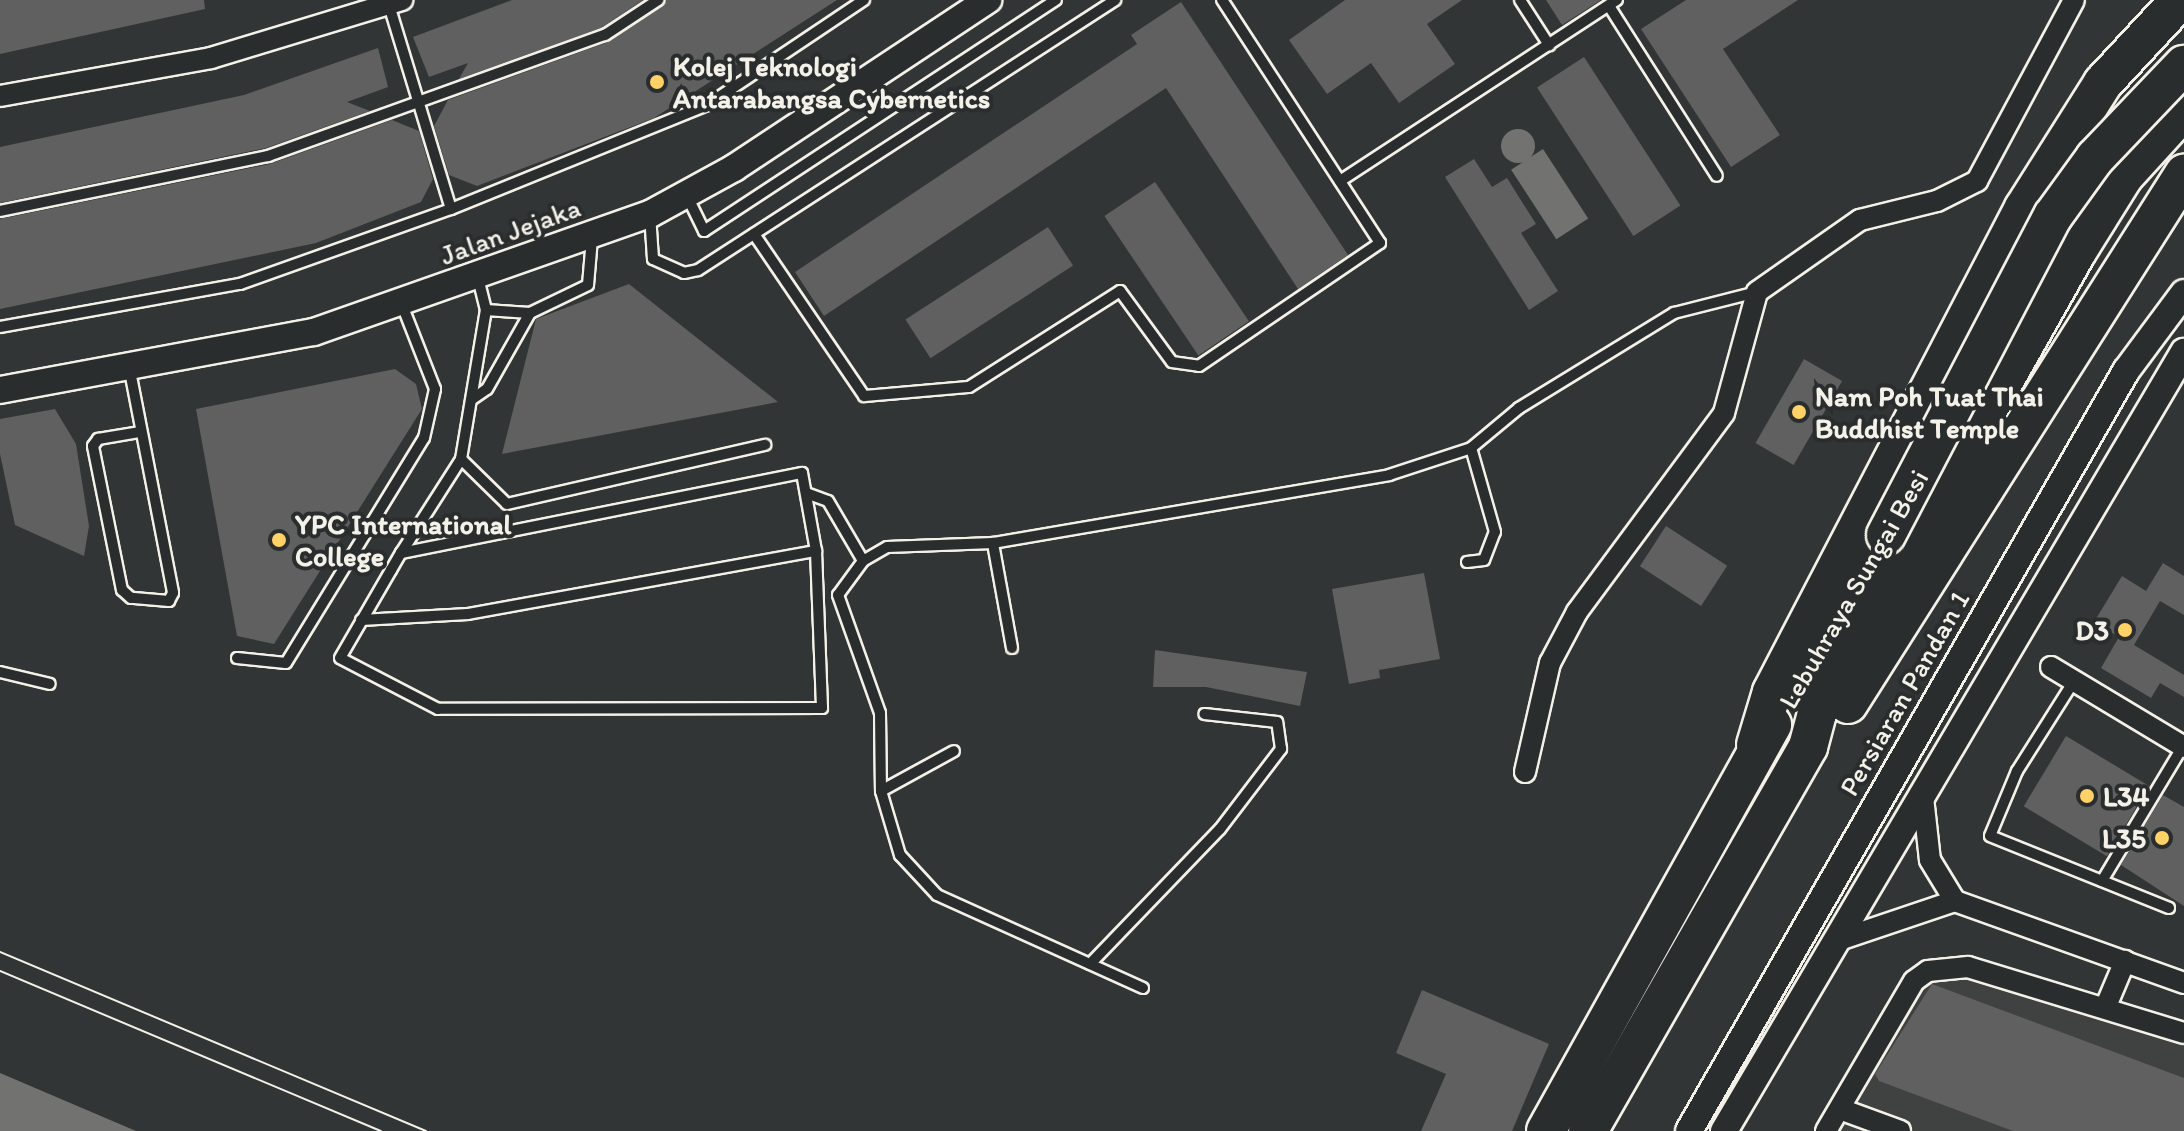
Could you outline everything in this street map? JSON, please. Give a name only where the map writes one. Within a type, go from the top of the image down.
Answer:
[{"type":"highway","points":[[1756,745],[1772,692],[2024,208],[2103,83],[2180,0]]},
{"type":"highway","points":[[2103,83],[2146,59],[2184,67]]},
{"type":"highway","name":"Lebuhraya Sungai Besi","points":[[1546,1131],[1756,745],[1791,702],[1911,491],[2053,216],[2103,148],[2184,67]]},
{"type":"highway","name":"Lebuhraya Sungai Besi","points":[[1588,1131],[1808,747],[1817,713],[2076,253],[2124,176],[2184,110]]},
{"type":"highway","points":[[1808,747],[1836,723],[1932,577],[2184,174]]},
{"type":"street","name":"Jalan Jejaka","points":[[0,390],[314,332],[402,305],[650,214],[687,196],[988,0]]},
{"type":"street","points":[[1525,772],[1550,663],[1577,612],[1724,413],[1757,292],[1860,220],[1937,201],[1977,181],[2074,0]]},
{"type":"street","points":[[0,96],[211,58],[395,2]]},
{"type":"street","name":"Persiaran Pandan 1","points":[[1689,1131],[1733,1049],[2126,371],[2184,293]]},
{"type":"street","points":[[1724,1131],[2184,352]]},
{"type":"street","points":[[2051,667],[2184,746]]},
{"type":"street","points":[[1923,797],[1930,860],[1955,901]]},
{"type":"street","points":[[1836,941],[1955,901],[2184,983]]},
{"type":"street","points":[[2106,1006],[2125,961]]},
{"type":"street","points":[[1826,1131],[1914,981],[1928,971],[1968,967],[2106,1006],[2184,1033]]},
{"type":"street","points":[[1840,1109],[1900,1131]]},
{"type":"lane","points":[[0,211],[268,156],[605,35],[658,0]]},
{"type":"lane","points":[[0,327],[240,284],[451,209],[707,105],[864,0]]},
{"type":"lane","points":[[687,196],[704,231],[1056,0]]},
{"type":"lane","points":[[650,214],[653,259],[684,273],[754,234],[1115,0]]},
{"type":"lane","points":[[1520,0],[1549,45]]},
{"type":"lane","points":[[395,2],[418,101],[451,209]]},
{"type":"lane","points":[[754,234],[852,387],[864,396],[951,393],[1120,291],[1172,362],[1199,366],[1380,243],[1227,2]]},
{"type":"lane","points":[[1340,181],[1613,3],[1717,176]]},
{"type":"lane","points":[[486,310],[530,313],[588,285],[593,235]]},
{"type":"lane","points":[[401,553],[802,473],[816,551],[822,708],[438,709],[340,658],[401,553],[461,459],[486,310],[478,277]]},
{"type":"lane","points":[[1143,988],[937,895],[900,855],[881,791],[880,713],[838,595],[863,561],[887,547],[993,543],[1389,475],[1471,448],[1519,408],[1674,313],[1757,292]]},
{"type":"lane","points":[[237,658],[286,663],[424,438],[435,389],[402,305]]},
{"type":"lane","points":[[471,400],[487,389],[530,313]]},
{"type":"lane","points":[[129,366],[169,601],[131,598],[122,590],[93,446],[98,439],[140,432]]},
{"type":"lane","points":[[461,459],[507,504],[765,445]]},
{"type":"lane","points":[[1467,562],[1484,560],[1495,532],[1471,448]]},
{"type":"lane","points":[[806,493],[828,501],[863,561]]},
{"type":"lane","points":[[993,543],[1012,648]]},
{"type":"lane","points":[[361,620],[468,614],[816,551]]},
{"type":"lane","points":[[0,672],[50,684]]},
{"type":"lane","points":[[2074,680],[2017,771],[1990,836],[2169,908]]},
{"type":"lane","points":[[1090,964],[1220,829],[1281,749],[1277,722],[1204,714]]},
{"type":"lane","points":[[2102,881],[2184,746]]},
{"type":"lane","points":[[881,791],[954,751]]},
{"type":"shaded area","points":[[1518,129],[1530,134],[1535,146],[1530,158],[1518,163],[1506,158],[1501,146],[1506,134]]},
{"type":"shaded area","points":[[1543,149],[1588,219],[1556,239],[1511,170]]},
{"type":"shaded area","points":[[1969,976],[2184,1042],[2184,1131],[1836,1131],[1922,985]]},
{"type":"shaded area","points":[[0,1073],[136,1131],[0,1131]]},
{"type":"building","points":[[0,0],[204,0],[205,9],[0,54]]},
{"type":"building","points":[[512,0],[643,0],[601,28],[459,79],[468,63],[429,77],[413,37]]},
{"type":"building","points":[[666,0],[837,0],[654,118],[477,186],[449,175],[434,126],[448,100],[608,42]]},
{"type":"building","points":[[1345,0],[1462,0],[1427,24],[1455,64],[1399,103],[1371,63],[1327,94],[1289,40]]},
{"type":"building","points":[[1546,0],[1601,0],[1562,25]]},
{"type":"building","points":[[1686,0],[1798,0],[1723,49],[1780,135],[1731,167],[1641,29]]},
{"type":"building","points":[[1181,2],[1348,255],[1298,289],[1166,88],[824,316],[795,272],[1137,44],[1131,35]]},
{"type":"building","points":[[378,48],[388,87],[347,102],[370,111],[266,148],[0,203],[0,147],[244,95]]},
{"type":"building","points":[[1584,57],[1680,205],[1633,236],[1537,87]]},
{"type":"building","points":[[392,120],[419,131],[433,179],[421,202],[316,243],[0,309],[0,219],[270,164]]},
{"type":"building","points":[[1474,159],[1492,187],[1507,178],[1536,224],[1521,233],[1558,291],[1529,310],[1445,177]]},
{"type":"building","points":[[1155,182],[1249,321],[1198,355],[1104,216]]},
{"type":"building","points":[[1048,227],[1073,266],[930,358],[905,320]]},
{"type":"building","points":[[629,284],[778,402],[502,454],[536,319]]},
{"type":"building","name":"Nam Poh Tuat Thai Buddhist Temple","points":[[1804,359],[1842,381],[1794,465],[1756,443]]},
{"type":"building","name":"YPC International College","points":[[395,369],[416,384],[422,409],[274,644],[237,636],[196,409]]},
{"type":"building","points":[[55,409],[76,444],[89,526],[84,556],[15,525],[0,454],[0,419]]},
{"type":"building","points":[[1666,526],[1727,566],[1701,606],[1640,566]]},
{"type":"building","name":"D3","points":[[2163,563],[2184,576],[2184,615],[2160,601],[2134,645],[2184,675],[2184,697],[2160,683],[2151,698],[2101,668],[2119,637],[2094,622],[2122,576],[2146,591]]},
{"type":"building","points":[[1424,573],[1440,659],[1379,670],[1380,678],[1349,684],[1332,589]]},
{"type":"building","points":[[1155,650],[1307,672],[1300,706],[1206,687],[1153,687]]},
{"type":"building","name":"L34","points":[[2066,736],[2149,786],[2107,856],[2024,806]]},
{"type":"building","name":"L35","points":[[2163,795],[2184,807],[2184,906],[2121,865]]},
{"type":"building","points":[[1932,984],[2184,1078],[2184,1131],[2013,1131],[1879,1081],[1875,1074]]},
{"type":"building","points":[[1422,990],[1549,1044],[1512,1131],[1421,1131],[1446,1074],[1396,1053]]},
{"type":"tram line","points":[[0,952],[426,1131]]},
{"type":"tram line","points":[[0,971],[381,1131]]},
{"type":"place","name":"Kolej Teknologi Antarabangsa Cybernetics","points":[[657,82]]},
{"type":"place","name":"Nam Poh Tuat Thai Buddhist Temple","points":[[1799,412]]},
{"type":"place","name":"YPC International College","points":[[279,540]]},
{"type":"place","name":"D3","points":[[2125,630]]},
{"type":"place","name":"L34","points":[[2087,796]]},
{"type":"place","name":"L35","points":[[2162,838]]}]
